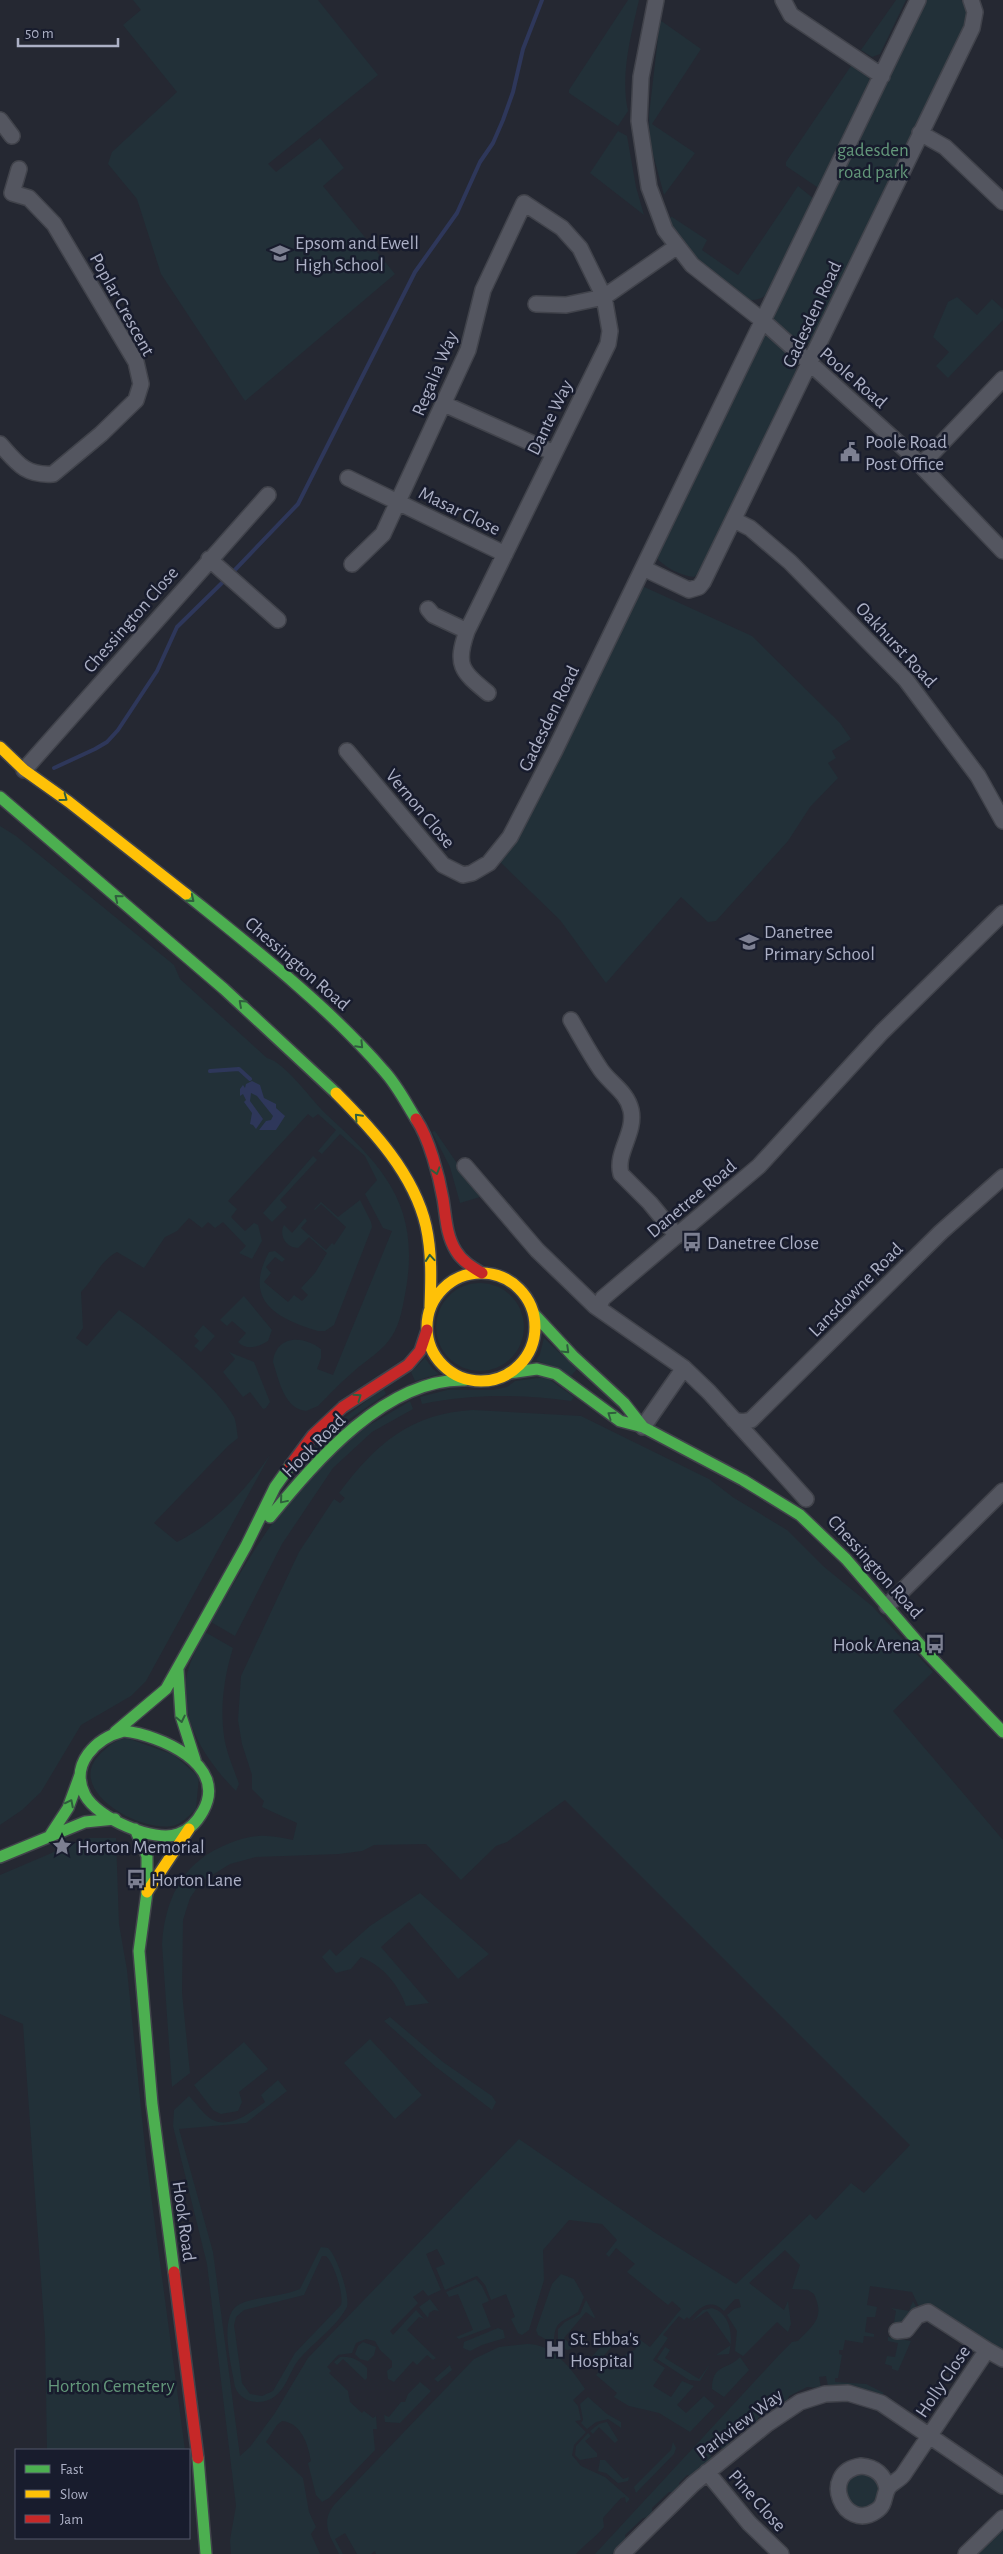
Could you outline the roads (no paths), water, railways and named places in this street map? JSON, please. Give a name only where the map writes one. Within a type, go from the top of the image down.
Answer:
[{"type":"main road","name":"Chessington Road","points":[[0,747],[24,770],[69,802],[251,946],[325,1012],[385,1072],[420,1124],[435,1166],[443,1197],[448,1234],[456,1252],[468,1264],[482,1273]]},
{"type":"main road","name":"Chessington Road","points":[[0,797],[85,871],[188,954],[251,1011],[318,1075],[386,1148],[404,1174],[419,1204],[429,1243],[431,1272],[427,1330],[432,1354],[441,1367],[459,1377],[478,1381],[489,1380],[509,1373],[536,1369],[556,1374],[620,1421],[643,1427],[743,1480],[800,1515],[846,1559],[929,1655],[1003,1732]]},
{"type":"main road","name":"Chessington Road","points":[[430,1307],[442,1289],[451,1282],[466,1275],[482,1273],[505,1278],[515,1284],[523,1293],[534,1314],[549,1332],[586,1369],[630,1407],[643,1427]]},
{"type":"main road","points":[[509,1373],[518,1366],[531,1347],[534,1336],[534,1314]]},
{"type":"main road","name":"Hook Road","points":[[178,1670],[205,1616],[246,1546],[278,1482],[313,1435],[343,1407],[408,1365],[420,1351],[427,1330]]},
{"type":"main road","name":"Hook Road","points":[[246,1546],[322,1455],[359,1423],[421,1387],[447,1380],[478,1381]]},
{"type":"main road","points":[[50,1834],[68,1808],[85,1757],[91,1746],[98,1740],[115,1732],[156,1699],[178,1670]]},
{"type":"main road","points":[[178,1670],[177,1692],[181,1718],[197,1766]]},
{"type":"main road","points":[[82,1768],[82,1784],[87,1798],[115,1819],[135,1829],[163,1836],[179,1834],[189,1829],[202,1814],[207,1798],[205,1779],[187,1752],[166,1740],[136,1731],[115,1732]]},
{"type":"main road","points":[[0,1857],[50,1834],[84,1822],[115,1819]]},
{"type":"main road","name":"Hook Road","points":[[135,1829],[144,1843],[146,1854],[147,1892],[139,1951],[152,2104],[195,2425],[206,2554]]},
{"type":"main road","name":"Hook Road","points":[[147,1892],[189,1829]]},
{"type":"street","name":"Poole Road","points":[[656,0],[641,77],[641,140],[649,187],[657,211],[676,247],[700,272],[762,320],[921,465],[1003,551]]},
{"type":"street","points":[[783,0],[790,15],[882,76]]},
{"type":"street","name":"Gadesden Road","points":[[472,873],[489,862],[510,837],[556,750],[918,0]]},
{"type":"street","name":"Gadesden Road","points":[[643,568],[689,590],[695,590],[703,582],[974,22],[975,12],[971,0]]},
{"type":"street","points":[[0,120],[12,136]]},
{"type":"street","points":[[920,134],[945,148],[1003,202]]},
{"type":"street","name":"Poplar Crescent","points":[[0,444],[23,469],[53,474],[101,434],[136,400],[141,384],[136,362],[61,234],[36,204],[28,198],[6,195],[19,169]]},
{"type":"street","name":"Dante Way","points":[[488,693],[473,680],[460,661],[460,651],[467,631],[608,344],[610,331],[604,297],[580,248],[562,228],[524,203]]},
{"type":"street","name":"Regalia Way","points":[[397,502],[468,350],[483,290],[524,203]]},
{"type":"street","points":[[536,304],[566,305],[604,297],[676,247]]},
{"type":"street","points":[[921,465],[1003,379]]},
{"type":"street","points":[[444,404],[554,453]]},
{"type":"street","name":"Masar Close","points":[[348,478],[505,554]]},
{"type":"street","name":"Chessington Close","points":[[24,770],[209,559],[268,495]]},
{"type":"street","name":"Masar Close","points":[[352,564],[383,534],[397,502]]},
{"type":"street","name":"Oakhurst Road","points":[[734,520],[750,528],[790,562],[906,680],[978,776],[1003,821]]},
{"type":"street","points":[[209,559],[278,620]]},
{"type":"street","points":[[428,609],[433,614],[467,631]]},
{"type":"street","name":"Vernon Close","points":[[347,751],[443,865],[463,875],[472,873]]},
{"type":"street","name":"Danetree Road","points":[[601,1310],[600,1304],[603,1298],[759,1166],[882,1032],[1003,913]]},
{"type":"street","points":[[571,1020],[604,1073],[624,1094],[630,1110],[630,1136],[620,1160],[620,1174],[650,1202],[677,1236]]},
{"type":"street","points":[[464,1166],[537,1250],[601,1310],[684,1368],[806,1499]]},
{"type":"street","name":"Lansdowne Road","points":[[734,1420],[742,1422],[751,1420],[940,1232],[1003,1177]]},
{"type":"street","points":[[643,1427],[684,1368]]},
{"type":"street","points":[[887,1606],[1003,1491]]},
{"type":"street","name":"Holly Close","points":[[897,2331],[906,2330],[917,2316],[928,2312],[1003,2359]]},
{"type":"street","name":"Holly Close","points":[[889,2483],[929,2434],[987,2350]]},
{"type":"street","name":"Parkview Way","points":[[622,2554],[707,2472],[795,2405],[809,2398],[824,2394],[848,2393],[872,2398],[929,2434],[1003,2486]]},
{"type":"street","name":"Pine Close","points":[[707,2472],[742,2514],[781,2554]]},
{"type":"street","points":[[966,2554],[1003,2518]]},
{"type":"water","points":[[252,1081],[260,1085],[264,1098],[276,1104],[276,1108],[285,1116],[276,1130],[259,1130],[273,1116],[257,1096],[251,1093],[250,1101],[263,1119],[256,1129],[250,1124],[252,1113],[244,1102],[246,1100],[243,1094],[240,1096],[240,1089],[243,1085],[245,1088],[246,1084]]},
{"type":"waterway","points":[[231,574],[298,504],[415,272],[457,213],[480,162],[493,143],[503,120],[513,92],[523,49],[542,0]]},
{"type":"waterway","points":[[54,768],[107,742],[118,730],[157,671],[177,627],[226,579]]},
{"type":"waterway","points":[[210,1071],[239,1069],[250,1079]]},
{"type":"place","name":"Epsom and Ewell High School","points":[[280,253]]},
{"type":"place","name":"Poole Road Post Office","points":[[850,452]]},
{"type":"place","name":"Danetree Primary School","points":[[749,942]]},
{"type":"place","name":"Danetree Close","points":[[692,1242]]},
{"type":"place","name":"Hook Arena","points":[[935,1644]]},
{"type":"place","name":"Horton Memorial","points":[[62,1846]]},
{"type":"place","name":"Horton Lane","points":[[136,1879]]},
{"type":"place","name":"St. Ebba's Hospital","points":[[555,2349]]},
{"type":"park label","name":"gadesden road park","points":[[873,160]]},
{"type":"park label","name":"Horton Cemetery","points":[[111,2385]]}]
